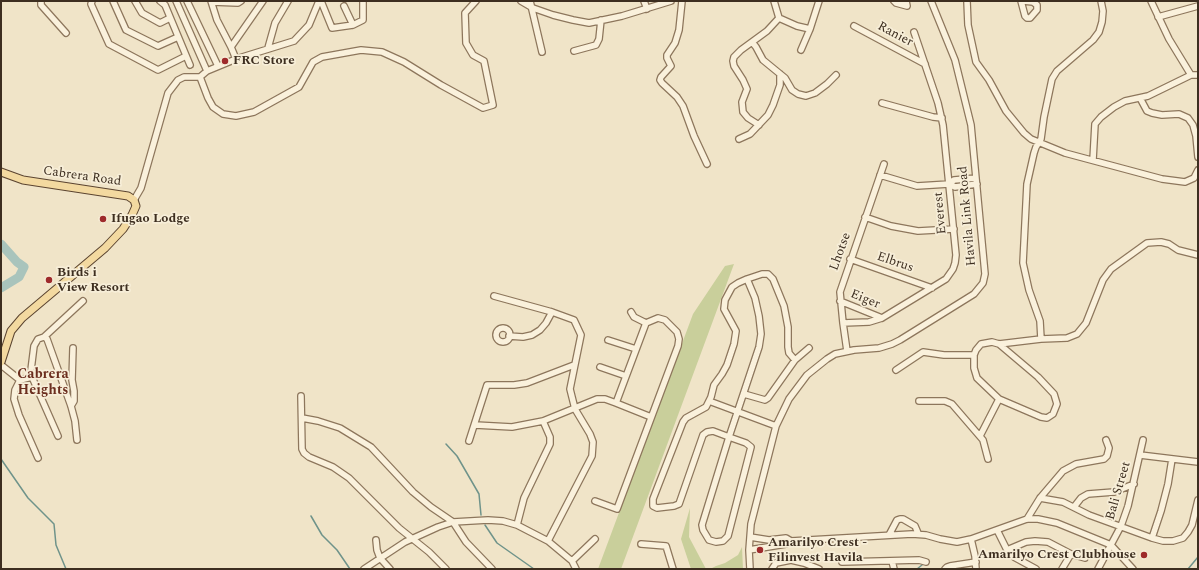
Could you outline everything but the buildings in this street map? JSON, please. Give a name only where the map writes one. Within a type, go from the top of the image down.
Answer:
[{"type":"main road","name":"Cabrera Road","points":[[1,172],[23,180],[128,196],[134,200],[136,206],[123,230],[105,248],[14,326],[7,341],[1,362]]},
{"type":"street","points":[[41,1],[41,5],[66,33]]},
{"type":"street","points":[[92,1],[91,4],[109,44],[158,70],[186,56]]},
{"type":"street","points":[[113,1],[126,30],[158,46],[178,37]]},
{"type":"street","points":[[136,1],[136,4],[142,13],[160,23],[170,18]]},
{"type":"street","points":[[160,1],[165,6],[190,64]]},
{"type":"street","points":[[176,1],[207,71]]},
{"type":"street","points":[[187,1],[218,66]]},
{"type":"street","points":[[236,59],[211,2],[238,3],[242,1]]},
{"type":"street","points":[[231,47],[263,1]]},
{"type":"street","points":[[268,48],[275,23],[288,1]]},
{"type":"street","points":[[134,200],[143,183],[168,93],[175,83],[184,77],[200,77],[207,71],[236,59],[294,41],[309,25],[320,1]]},
{"type":"street","points":[[320,1],[332,28],[353,25],[363,20],[363,1]]},
{"type":"street","points":[[200,77],[213,107],[223,114],[236,116],[254,112],[299,87],[314,62],[322,58],[361,50],[382,52],[404,62],[441,85],[483,108],[493,105],[490,84],[484,61],[473,56],[466,43],[465,13],[476,1]]},
{"type":"street","points":[[521,1],[533,8],[574,20],[588,22],[647,9],[671,1]]},
{"type":"street","points":[[530,1],[533,8],[542,52]]},
{"type":"street","points":[[644,1],[647,9]]},
{"type":"street","points":[[682,1],[679,30],[675,43],[667,55],[671,66],[660,80],[677,97],[683,106],[694,136],[707,164]]},
{"type":"street","points":[[774,1],[779,18],[797,26],[810,29]]},
{"type":"street","points":[[802,50],[819,1]]},
{"type":"street","points":[[894,1],[907,6],[906,1]]},
{"type":"street","name":"Havila Link Road","points":[[750,569],[750,537],[755,510],[776,426],[789,399],[798,386],[807,375],[835,354],[847,351],[879,348],[892,344],[960,303],[979,289],[983,283],[985,274],[970,125],[955,60],[931,1]]},
{"type":"street","points":[[967,1],[968,25],[976,62],[1015,123],[1024,133],[1039,143],[1065,153],[1162,179],[1185,182],[1194,178],[1198,170]]},
{"type":"street","points":[[1041,339],[1040,321],[1029,290],[1023,263],[1027,184],[1034,153],[1041,139],[1052,79],[1057,71],[1093,40],[1102,22],[1103,11],[1101,1]]},
{"type":"street","points":[[1151,1],[1169,39],[1191,75]]},
{"type":"street","points":[[344,6],[353,25]]},
{"type":"street","points":[[1158,17],[1198,6]]},
{"type":"street","points":[[760,125],[748,118],[743,112],[742,102],[747,89],[734,66],[733,61],[734,57],[741,50],[766,31],[779,18]]},
{"type":"street","points":[[574,51],[596,45],[599,39],[601,20]]},
{"type":"street","name":"Ranier","points":[[863,22],[857,27],[925,64]]},
{"type":"street","name":"Everest","points":[[842,323],[869,322],[882,318],[946,279],[953,269],[956,255],[942,118],[914,32]]},
{"type":"street","points":[[752,42],[763,60],[785,78],[792,90],[798,94],[806,96],[815,93],[836,75]]},
{"type":"street","points":[[739,140],[750,134],[765,120],[780,85],[780,74]]},
{"type":"street","points":[[1093,160],[1095,124],[1101,117],[1125,101],[1158,92],[1191,75],[1198,75]]},
{"type":"street","points":[[1140,98],[1147,110],[1152,114],[1179,114],[1188,118],[1196,128],[1198,157]]},
{"type":"street","points":[[885,106],[942,118]]},
{"type":"street","name":"Lhotse","points":[[847,351],[840,301],[841,285],[884,164]]},
{"type":"street","points":[[880,175],[917,186],[949,184],[955,187],[977,184]]},
{"type":"street","points":[[949,184],[954,180],[976,178]]},
{"type":"street","points":[[866,217],[891,226],[910,230],[954,229]]},
{"type":"street","points":[[999,344],[1054,394],[1057,404],[1053,414],[1047,418],[999,400],[977,378],[974,368],[974,355],[981,344],[992,342],[999,344],[1041,339],[1067,338],[1077,334],[1086,323],[1103,280],[1111,269],[1147,243],[1161,242],[1169,244],[1178,250],[1198,255]]},
{"type":"street","name":"Elbrus","points":[[850,259],[932,288]]},
{"type":"street","points":[[747,279],[755,298],[759,316],[761,334],[759,347],[729,437],[702,525],[703,530],[709,540],[716,542],[723,541],[728,536],[750,447],[746,443],[729,437],[713,431],[703,435],[679,504],[657,508],[653,506],[653,499],[683,422],[686,418],[706,407],[714,385],[722,374],[734,344],[736,331],[724,309],[732,287],[738,282],[747,279],[768,274],[773,279],[784,306],[788,327],[789,353],[795,360]]},
{"type":"street","points":[[494,296],[552,312],[574,320],[581,336],[570,389],[571,398],[575,409],[592,438],[592,456],[548,541]]},
{"type":"street","points":[[58,436],[32,377],[31,370],[34,346],[38,339],[44,337],[83,301]]},
{"type":"street","name":"Eiger","points":[[840,301],[882,318]]},
{"type":"street","points":[[509,336],[523,337],[532,335],[540,330],[552,312]]},
{"type":"street","points":[[631,312],[634,317],[646,323]]},
{"type":"street","points":[[595,501],[617,509],[678,346],[679,339],[677,332],[665,320],[658,318],[646,323],[616,403]]},
{"type":"street","points":[[44,337],[47,339],[71,406],[75,421],[77,440]]},
{"type":"street","points":[[608,340],[636,349]]},
{"type":"street","points":[[71,406],[74,400],[72,368],[73,348]]},
{"type":"street","points":[[744,394],[765,400],[768,398],[795,360],[809,348]]},
{"type":"street","points":[[896,370],[923,352],[944,355],[974,355]]},
{"type":"street","points":[[1,365],[20,380]]},
{"type":"street","points":[[469,441],[487,384],[514,385],[527,383],[574,365]]},
{"type":"street","points":[[600,367],[626,376]]},
{"type":"street","points":[[32,377],[20,380],[15,390],[14,399],[19,415],[38,458]]},
{"type":"street","points":[[301,396],[302,449],[304,454],[333,466],[349,478],[399,528],[446,569]]},
{"type":"street","points":[[475,425],[512,427],[543,422],[597,399],[605,399],[651,417]]},
{"type":"street","points":[[980,436],[999,400]]},
{"type":"street","points":[[709,401],[776,426]]},
{"type":"street","points":[[919,401],[945,401],[952,404],[984,440],[988,460]]},
{"type":"street","points":[[302,418],[340,428],[371,447],[417,496],[453,522],[466,542],[492,569]]},
{"type":"street","points":[[517,525],[524,498],[550,444],[550,437],[543,422]]},
{"type":"street","points":[[1027,519],[1040,498],[1063,471],[1076,464],[1104,459],[1107,456],[1109,448],[1106,440]]},
{"type":"street","name":"Bali Street","points":[[1098,569],[1121,526],[1128,506],[1143,440]]},
{"type":"street","points":[[1140,455],[1198,462]]},
{"type":"street","points":[[1152,538],[1161,511],[1172,459]]},
{"type":"street","points":[[1074,507],[1081,498],[1088,494],[1114,492],[1134,484]]},
{"type":"street","points":[[1040,498],[1063,502],[1089,515],[1152,538],[1168,541],[1182,538],[1188,532],[1192,525],[1198,500]]},
{"type":"street","points":[[889,535],[897,520],[900,519],[903,519],[915,526],[918,533]]},
{"type":"street","points":[[749,550],[786,544],[792,541],[918,533],[957,542],[971,539],[1027,519],[1038,519],[1053,522],[1111,545],[1133,569]]},
{"type":"street","points":[[364,569],[412,538],[438,527],[453,522],[488,520],[503,521],[517,525],[548,541],[572,561],[576,569]]},
{"type":"street","points":[[997,530],[1007,550],[1014,557],[1036,569]]},
{"type":"street","points":[[750,537],[769,540],[786,538],[792,541]]},
{"type":"street","points":[[971,539],[976,569]]},
{"type":"street","points":[[376,540],[380,558],[390,569]]},
{"type":"street","points":[[572,561],[595,540]]},
{"type":"street","points":[[1007,550],[1035,540],[1048,542],[1071,554],[1085,558]]},
{"type":"street","points":[[641,544],[666,546],[673,569]]},
{"type":"street","points":[[1062,569],[1071,554]]},
{"type":"street","points":[[772,569],[776,563],[791,560],[819,569]]},
{"type":"street","points":[[842,562],[919,560],[926,562]]},
{"type":"street","points":[[867,561],[868,569]]},
{"type":"street","points":[[892,561],[894,569]]},
{"type":"street","points":[[945,569],[950,566],[976,562]]},
{"type":"green space","points":[[734,264],[621,569],[598,569],[693,314],[725,266]]},
{"type":"green space","points":[[690,508],[689,537],[706,569],[691,569],[681,539]]},
{"type":"green space","points":[[742,547],[743,569],[710,569],[725,563],[738,555]]},
{"type":"waterway","points":[[1,244],[17,262],[24,267],[19,277],[1,288]]},
{"type":"waterway","points":[[446,444],[457,456],[479,494],[481,515]]},
{"type":"waterway","points":[[1,459],[28,498],[54,524],[56,545],[66,569]]},
{"type":"waterway","points":[[311,516],[322,535],[337,550],[350,569]]},
{"type":"waterway","points":[[485,525],[497,543],[534,569]]},
{"type":"waterway","points":[[1188,569],[1198,557]]},
{"type":"waterway","points":[[917,569],[922,565]]},
{"type":"place","name":"FRC Store","points":[[225,61]]},
{"type":"place","name":"Ifugao Lodge","points":[[103,219]]},
{"type":"place","name":"Birds i View Resort","points":[[49,280]]},
{"type":"place","name":"Amarilyo Crest - Filinvest Havila","points":[[760,550]]},
{"type":"place","name":"Amarilyo Crest Clubhouse","points":[[1144,555]]},
{"type":"district","name":"Cabrera Heights","points":[[43,384]]}]
